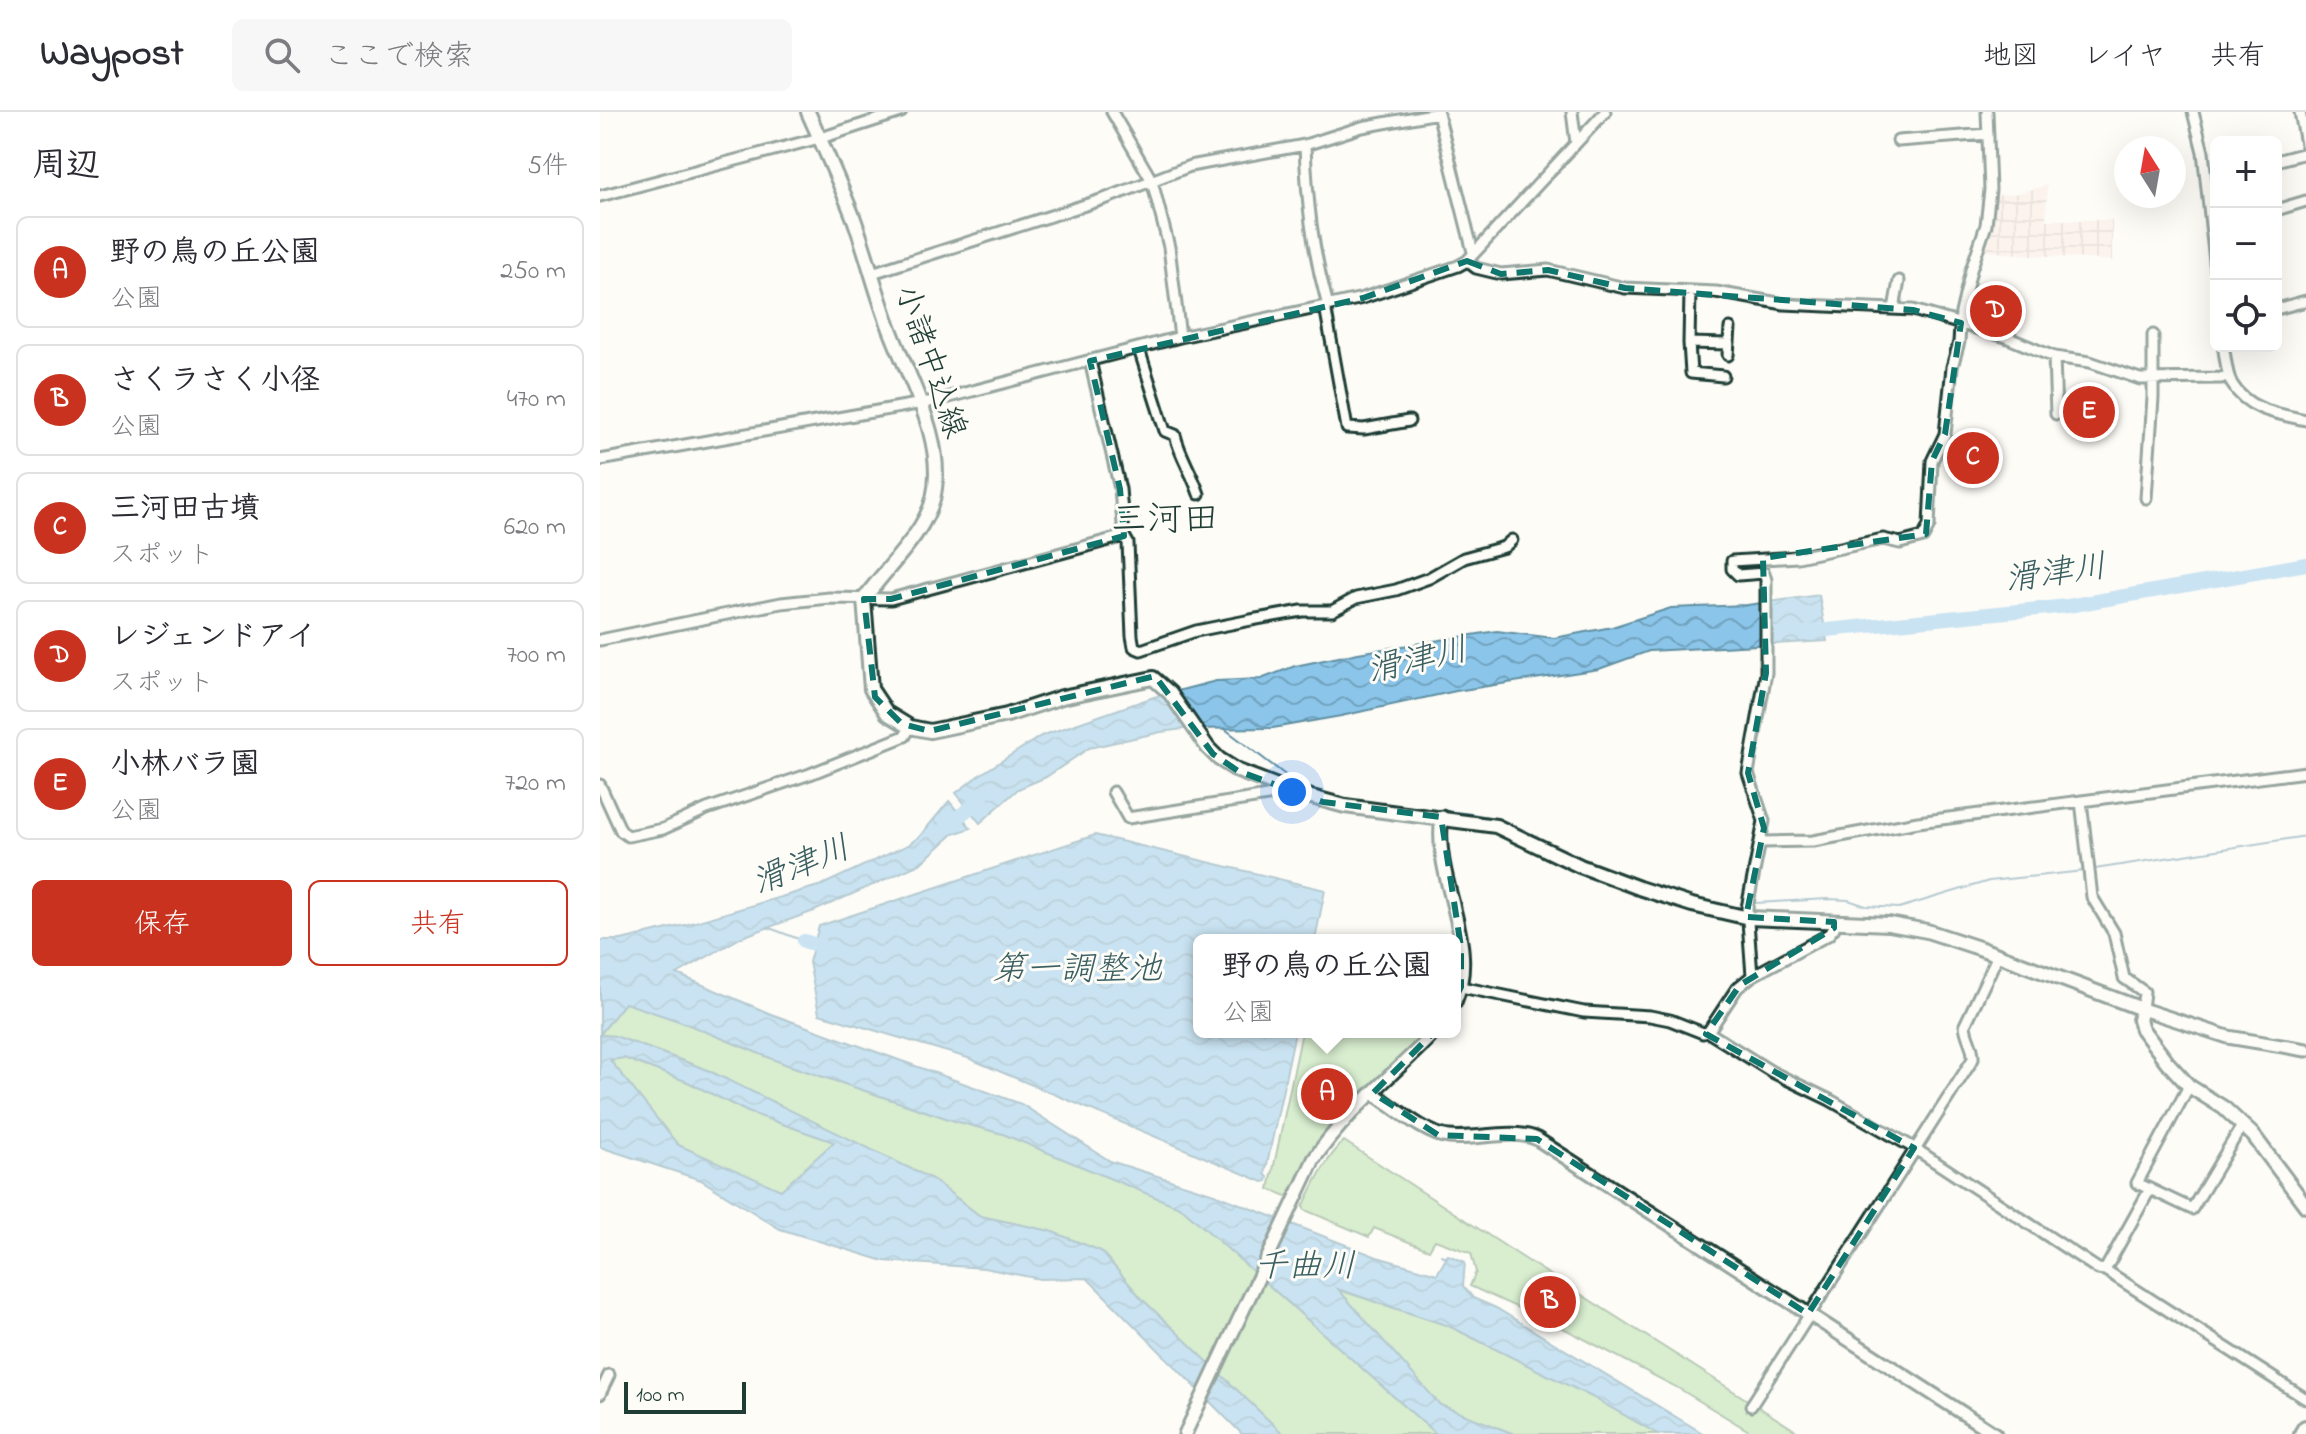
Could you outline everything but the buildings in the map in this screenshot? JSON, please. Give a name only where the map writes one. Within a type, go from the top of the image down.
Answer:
[{"type":"highway","points":[[2303,1434],[2306,1429]]},
{"type":"main road","name":"小諸中込線","points":[[808,112],[853,218],[933,449],[934,496],[924,521],[864,599]]},
{"type":"main road","points":[[864,599],[871,689],[887,713],[910,727],[930,731],[1145,678],[1160,681],[1213,754],[1233,768],[1293,792],[1345,806],[1496,826],[1580,866],[1639,888],[1692,905],[1749,918],[1907,927],[1998,955],[2142,1009],[2139,1020],[2142,1029],[2189,1086],[2243,1124],[2306,1206]]},
{"type":"street","points":[[600,196],[827,136],[901,112]]},
{"type":"street","points":[[1112,112],[1152,181],[1169,247],[1180,337]]},
{"type":"street","points":[[1572,112],[1576,143]]},
{"type":"street","points":[[600,460],[919,404],[1180,337],[1363,298],[1470,257],[1605,112]]},
{"type":"street","points":[[1752,976],[1747,908],[1764,821],[1748,773],[1766,673],[1766,580],[1764,573],[1738,575],[1732,569],[1732,561],[1798,557],[1883,539],[1900,543],[1926,534],[1932,461],[1946,429],[1952,367],[1964,298],[1986,225],[1990,190],[1987,112]]},
{"type":"street","points":[[2193,112],[2203,152],[2210,210]]},
{"type":"street","points":[[2300,112],[2306,144]]},
{"type":"street","points":[[872,273],[1096,202],[1190,166],[1305,145],[1416,114],[1438,113],[1471,266],[1493,273],[1548,270],[1625,288],[1745,295],[1784,304],[1913,310],[2006,337],[2054,357],[2090,362],[2140,379],[2221,378],[2228,375]]},
{"type":"street","points":[[1898,141],[1988,134]]},
{"type":"street","points":[[1305,145],[1309,221],[1317,272],[1327,302],[1325,306],[1347,428],[1364,429],[1409,421]]},
{"type":"street","points":[[2282,159],[2306,153]]},
{"type":"street","points":[[2205,181],[2210,180]]},
{"type":"street","points":[[2282,208],[2306,201]]},
{"type":"street","points":[[1894,309],[1899,281]]},
{"type":"street","points":[[1690,292],[1691,373],[1723,376]]},
{"type":"street","points":[[2282,307],[2306,301]]},
{"type":"street","points":[[1728,355],[1730,328]]},
{"type":"street","points":[[2146,498],[2154,379],[2153,335]]},
{"type":"street","points":[[1689,343],[1728,344]]},
{"type":"street","points":[[1139,349],[1165,431],[1175,435],[1178,450],[1199,494]]},
{"type":"street","points":[[2224,352],[2228,375],[2242,395],[2260,409],[2306,420]]},
{"type":"street","points":[[2054,357],[2056,414]]},
{"type":"street","points":[[1090,361],[1120,489],[1124,536],[1128,543],[1132,636],[1134,647],[1141,650],[1196,631],[1302,611],[1332,611],[1356,598],[1396,590],[1429,578],[1464,558],[1504,547],[1512,540]]},
{"type":"street","points":[[600,640],[807,599],[891,599],[1124,536]]},
{"type":"street","points":[[600,785],[621,831],[628,836],[663,829],[707,809],[810,774],[905,736],[910,727]]},
{"type":"street","points":[[1762,842],[1804,842],[1918,822],[2306,772]]},
{"type":"street","points":[[1113,792],[1128,818],[1293,792]]},
{"type":"street","points":[[2081,801],[2092,897],[2114,933],[2124,978],[2144,992],[2142,1009],[2228,1037],[2306,1050]]},
{"type":"street","points":[[1442,817],[1441,851],[1457,934]]},
{"type":"street","points":[[1708,1032],[1737,988],[1752,976],[1828,935],[1834,928],[1834,922]]},
{"type":"street","points":[[1461,952],[1464,967],[1461,987],[1584,1012],[1650,1016],[1708,1032],[1772,1072],[1830,1100],[1914,1148],[2029,1226],[2098,1269],[2105,1270],[2306,1399]]},
{"type":"street","points":[[1751,1406],[1973,1059],[1974,1052],[1965,1025],[1998,955]]},
{"type":"street","points":[[1185,1434],[1289,1210],[1323,1145],[1429,1038]]},
{"type":"street","points":[[2189,1086],[2137,1183],[2192,1209],[2243,1124]]},
{"type":"street","points":[[1373,1093],[1438,1135],[1524,1135],[1537,1139],[1995,1434]]},
{"type":"street","points":[[2105,1270],[2150,1189]]},
{"type":"street","points":[[600,1394],[609,1375]]},
{"type":"highlighted area","points":[[1467,261],[1501,274],[1548,270],[1625,288],[1913,310],[1961,323],[1945,434],[1932,461],[1926,534],[1763,558],[1766,673],[1748,773],[1764,828],[1746,917],[1834,922],[1834,928],[1740,985],[1706,1034],[1914,1148],[1808,1314],[1537,1139],[1438,1135],[1373,1093],[1442,1024],[1461,987],[1461,947],[1441,817],[1323,802],[1238,771],[1213,754],[1155,676],[930,731],[902,724],[875,697],[864,599],[891,599],[1124,536],[1120,489],[1090,361],[1363,298]]},
{"type":"shaded area","points":[[2047,185],[2046,220],[2112,220],[2112,261],[1983,251],[1994,225],[1995,195],[2019,193]]},
{"type":"green space","points":[[2099,393],[2100,429],[2079,430],[2078,394]]},
{"type":"green space","points":[[625,1002],[785,1064],[1003,1134],[1182,1208],[1436,1434],[1283,1434],[1142,1299],[1101,1251],[1050,1231],[980,1216],[932,1179],[705,1069],[615,1036],[600,1035]]},
{"type":"green space","points":[[1301,1038],[1422,1038],[1326,1132],[1289,1197],[1269,1189]]},
{"type":"green space","points":[[624,1058],[688,1082],[748,1112],[834,1142],[781,1191],[678,1145],[610,1060]]},
{"type":"green space","points":[[1344,1141],[1801,1434],[1754,1434],[1678,1388],[1569,1331],[1470,1286],[1476,1272],[1471,1253],[1435,1240],[1429,1250],[1374,1228],[1369,1237],[1305,1210],[1303,1207],[1321,1172]]},
{"type":"green space","points":[[1336,1289],[1449,1326],[1592,1397],[1658,1434],[1514,1434],[1440,1405]]},
{"type":"water","points":[[1819,595],[1827,641],[1649,651],[1599,669],[1456,691],[1273,728],[1161,732],[1089,748],[1046,777],[1018,789],[980,823],[956,793],[1041,736],[1154,697],[1216,681],[1261,679],[1295,666],[1358,653],[1497,631],[1554,638],[1612,627],[1671,608],[1747,605]]},
{"type":"water","name":"千曲川","points":[[949,801],[971,828],[953,834],[920,864],[814,911],[742,937],[677,974],[771,1014],[1021,1104],[1110,1161],[1214,1194],[1377,1257],[1437,1274],[1448,1255],[1465,1262],[1463,1286],[1473,1298],[1496,1308],[1704,1434],[1658,1434],[1592,1397],[1449,1326],[1338,1289],[1440,1405],[1514,1434],[1436,1434],[1182,1208],[1003,1134],[785,1064],[682,1022],[625,1003],[600,1034],[600,940],[621,940],[685,925],[822,885],[908,845],[920,836]]},
{"type":"water","name":"第一調整池","points":[[1095,835],[1325,890],[1316,934],[1193,934],[1193,1038],[1294,1038],[1265,1174],[1267,1181],[1263,1182],[968,1058],[819,1014],[809,962],[819,926]]},
{"type":"water","name":"千曲川","points":[[600,1035],[615,1036],[705,1069],[932,1179],[980,1216],[1050,1231],[1101,1251],[1142,1299],[1283,1434],[1242,1434],[1087,1278],[1040,1279],[984,1268],[884,1261],[780,1229],[701,1180],[600,1147]],"holes":[[[624,1058],[688,1082],[748,1112],[834,1142],[781,1190],[678,1145],[610,1060]]]},
{"type":"waterway","name":"滑津川","points":[[1807,632],[2068,606],[2306,564]]},
{"type":"waterway","points":[[1225,729],[1288,777],[1308,788],[1344,799],[1502,820]]},
{"type":"waterway","name":"滑津川","points":[[946,827],[982,798]]},
{"type":"waterway","points":[[2095,869],[2306,836]]},
{"type":"waterway","points":[[1755,903],[1828,899],[1899,908],[1989,881],[2084,871]]},
{"type":"waterway","points":[[767,927],[804,941]]},
{"type":"waterway","name":"第一調整池","points":[[804,941],[829,949]]},
{"type":"waterway","points":[[1441,1255],[1447,1258]]},
{"type":"place","name":"レジェンドアイ","points":[[1996,311]]},
{"type":"place","name":"小林バラ園","points":[[2089,412]]},
{"type":"place","name":"三河田古墳","points":[[1973,458]]},
{"type":"place","name":"野の鳥の丘公園","points":[[1327,1094]]},
{"type":"place","name":"さくラさく小径","points":[[1550,1302]]},
{"type":"district","name":"三河田","points":[[1165,521]]}]
